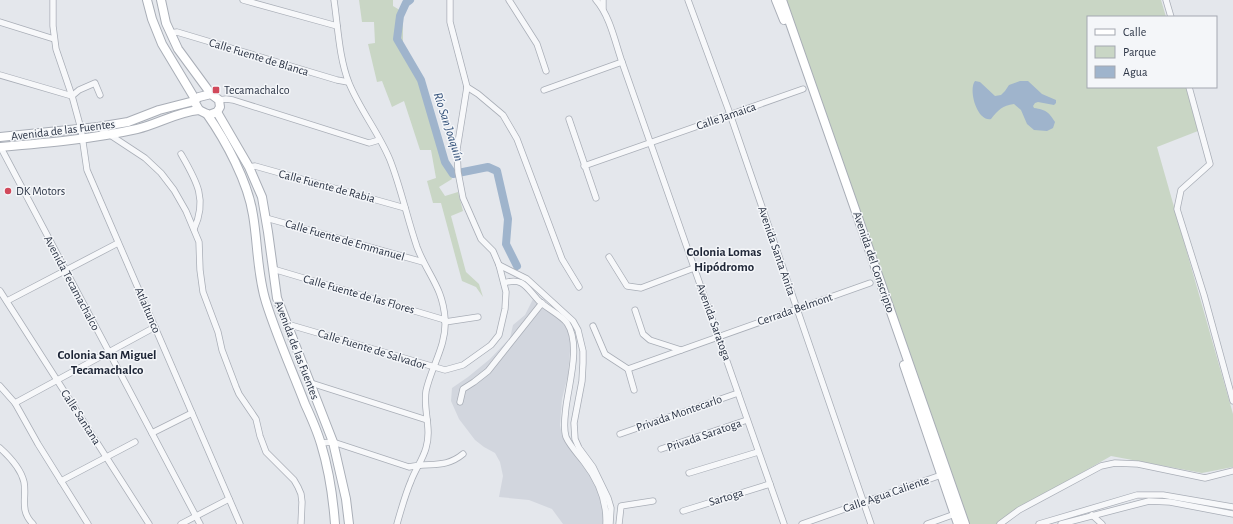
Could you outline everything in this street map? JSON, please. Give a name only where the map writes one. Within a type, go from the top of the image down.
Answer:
[{"type":"main road","points":[[147,0],[152,19],[162,44],[188,85],[198,110],[207,114],[217,112],[220,107],[218,100],[178,49],[170,33],[161,0]]},
{"type":"main road","name":"Avenida del Conscripto","points":[[776,0],[945,474],[965,524]]},
{"type":"main road","name":"Avenida del Conscripto","points":[[782,0],[945,474],[958,524]]},
{"type":"main road","points":[[188,85],[200,78]]},
{"type":"main road","points":[[195,100],[212,94]]},
{"type":"main road","name":"Avenida de las Fuentes","points":[[0,137],[81,129],[128,122],[158,110],[195,100]]},
{"type":"main road","name":"Avenida de las Fuentes","points":[[0,147],[82,139],[109,134],[139,128],[172,116],[198,110]]},
{"type":"main road","name":"Avenida de las Fuentes","points":[[217,112],[249,167],[262,197],[277,298],[333,442],[346,499],[349,524]]},
{"type":"main road","name":"Avenida de las Fuentes","points":[[207,114],[232,158],[246,187],[252,207],[260,278],[269,312],[321,443],[332,488],[335,524]]},
{"type":"main road","points":[[256,236],[264,237],[268,232]]},
{"type":"main road","points":[[256,245],[264,240],[270,243]]},
{"type":"street","name":"Atlaltunco","points":[[53,0],[54,39],[81,129],[87,170],[240,524]]},
{"type":"street","points":[[243,0],[337,26]]},
{"type":"street","points":[[334,0],[337,26],[348,82],[360,107],[389,158],[423,262],[438,286],[443,300],[445,321],[444,338],[426,392],[425,405],[428,433],[426,448],[405,496],[397,524]]},
{"type":"street","points":[[450,0],[450,22],[467,88],[478,94],[503,115],[517,139],[562,259],[579,287]]},
{"type":"street","points":[[509,0],[537,44],[546,70]]},
{"type":"street","points":[[596,0],[603,8]]},
{"type":"street","points":[[603,0],[603,8]]},
{"type":"street","name":"Avenida Santa Anita","points":[[688,0],[730,114],[871,524]]},
{"type":"street","points":[[1166,0],[1171,16]]},
{"type":"street","name":"Avenida Saratoga","points":[[603,8],[607,15],[622,62],[784,524]]},
{"type":"street","points":[[0,22],[54,39]]},
{"type":"street","name":"Calle Fuente de Blanca","points":[[170,33],[177,32],[348,82]]},
{"type":"street","points":[[544,90],[622,62]]},
{"type":"street","points":[[0,75],[72,96],[79,90],[95,83],[100,95]]},
{"type":"street","name":"Calle Fuente de Salvador","points":[[287,324],[444,370],[463,365],[491,345],[499,335],[504,314],[506,292],[504,283],[493,251],[481,239],[463,198],[458,174],[456,149],[467,88]]},
{"type":"street","points":[[1189,88],[1210,164],[1181,190],[1178,209],[1204,295],[1233,401]]},
{"type":"street","name":"Calle Jamaica","points":[[584,166],[803,89]]},
{"type":"street","points":[[218,100],[234,100],[369,143],[379,140]]},
{"type":"street","points":[[568,119],[596,198]]},
{"type":"street","points":[[98,127],[145,158],[161,173],[174,190],[199,242],[200,270],[203,292],[218,332],[222,350],[238,394],[256,419],[266,452],[294,480],[298,487],[302,502],[302,524]]},
{"type":"street","name":"Avenida Tecamachalco","points":[[0,147],[200,524]]},
{"type":"street","points":[[182,154],[198,187],[201,203],[199,219],[194,229]]},
{"type":"street","name":"Calle Fuente de Rabia","points":[[249,167],[255,166],[405,208]]},
{"type":"street","name":"Calle Fuente de Emmanuel","points":[[266,218],[423,262]]},
{"type":"street","points":[[7,301],[118,243]]},
{"type":"street","points":[[609,257],[627,286],[642,288],[694,268]]},
{"type":"street","points":[[499,265],[527,279],[573,321],[578,330],[583,351],[582,380],[574,423],[575,439],[579,448],[593,467],[608,498],[611,508],[610,524]]},
{"type":"street","name":"Calle Fuente de las Flores","points":[[273,269],[445,321]]},
{"type":"street","points":[[504,283],[511,280],[518,281],[550,310],[566,322],[573,336],[574,348],[564,428],[566,438],[588,466],[604,498],[606,524]]},
{"type":"street","name":"Cerrada Belmont","points":[[628,369],[870,283]]},
{"type":"street","name":"Calle Santana","points":[[0,290],[149,524]]},
{"type":"street","points":[[460,402],[463,389],[488,371],[542,303]]},
{"type":"street","points":[[550,310],[555,304]]},
{"type":"street","points":[[635,310],[643,334],[650,340],[681,350]]},
{"type":"street","points":[[445,321],[478,317]]},
{"type":"street","points":[[593,326],[605,354],[628,369],[634,390]]},
{"type":"street","points":[[14,403],[155,327]]},
{"type":"street","points":[[570,380],[582,380]]},
{"type":"street","points":[[311,383],[427,420]]},
{"type":"street","points":[[0,386],[14,403],[88,524]]},
{"type":"street","name":"Privada Montecarlo","points":[[620,434],[738,393]]},
{"type":"street","points":[[152,433],[192,413]]},
{"type":"street","name":"Privada Saratoga","points":[[662,449],[747,420]]},
{"type":"street","points":[[61,481],[136,442]]},
{"type":"street","points":[[321,443],[333,442],[408,467],[418,465],[446,464],[456,460],[463,454]]},
{"type":"street","points":[[0,448],[21,473],[24,483],[25,513],[33,524]]},
{"type":"street","points":[[689,473],[758,452]]},
{"type":"street","points":[[1000,524],[1019,510],[1101,466],[1115,463],[1138,464],[1205,478],[1233,471]]},
{"type":"street","name":"Calle Agua Caliente","points":[[802,524],[945,474]]},
{"type":"street","name":"Sartoga","points":[[683,511],[770,484]]},
{"type":"street","points":[[1039,524],[1137,495],[1163,495],[1233,507]]},
{"type":"street","points":[[180,524],[229,499]]},
{"type":"street","points":[[619,524],[621,506],[653,501]]},
{"type":"street","points":[[1061,524],[1074,522],[1149,501],[1170,502],[1233,514]]},
{"type":"street","points":[[927,524],[955,514]]},
{"type":"street","points":[[1092,516],[1102,524]]},
{"type":"shaded area","points":[[533,299],[541,307],[545,308],[564,322],[571,339],[568,375],[562,399],[560,425],[562,436],[590,475],[598,490],[603,507],[603,524],[563,524],[552,509],[529,500],[499,497],[503,476],[500,462],[495,453],[475,440],[459,419],[451,401],[452,388],[490,359],[510,338],[513,325],[525,315]]},
{"type":"green space","points":[[359,0],[393,0],[393,6],[403,12],[403,49],[422,80],[440,148],[452,179],[439,187],[445,196],[458,192],[463,211],[451,216],[466,272],[479,284],[483,297],[476,287],[462,281],[441,203],[433,203],[427,181],[436,178],[431,150],[420,150],[404,101],[392,107],[382,81],[377,82],[368,44],[375,43],[374,22],[362,22]]},
{"type":"green space","points":[[786,0],[1161,0],[1166,16],[1087,16],[1087,88],[1186,88],[1198,131],[1157,147],[1233,414],[1233,467],[1202,473],[1111,456],[1041,496],[999,524],[968,524]]},
{"type":"water","points":[[975,81],[980,82],[995,96],[1001,95],[1009,85],[1020,81],[1028,81],[1042,94],[1056,100],[1054,105],[1038,102],[1033,106],[1034,108],[1041,109],[1050,115],[1055,122],[1053,128],[1047,131],[1034,130],[1027,124],[1021,110],[1014,104],[1001,108],[991,119],[986,119],[978,111],[973,98],[973,85]]},
{"type":"waterway","name":"Río San Joaquín","points":[[410,0],[406,3],[400,16],[397,39],[421,80],[445,162],[453,174],[488,167],[497,171],[508,219],[506,244],[517,266]]},
{"type":"place","name":"Tecamachalco","points":[[216,90]]},
{"type":"place","name":"DK Motors","points":[[8,191]]},
{"type":"district","name":"Colonia Lomas Hipódromo","points":[[724,260]]},
{"type":"district","name":"Colonia San Miguel Tecamachalco","points":[[107,362]]}]
